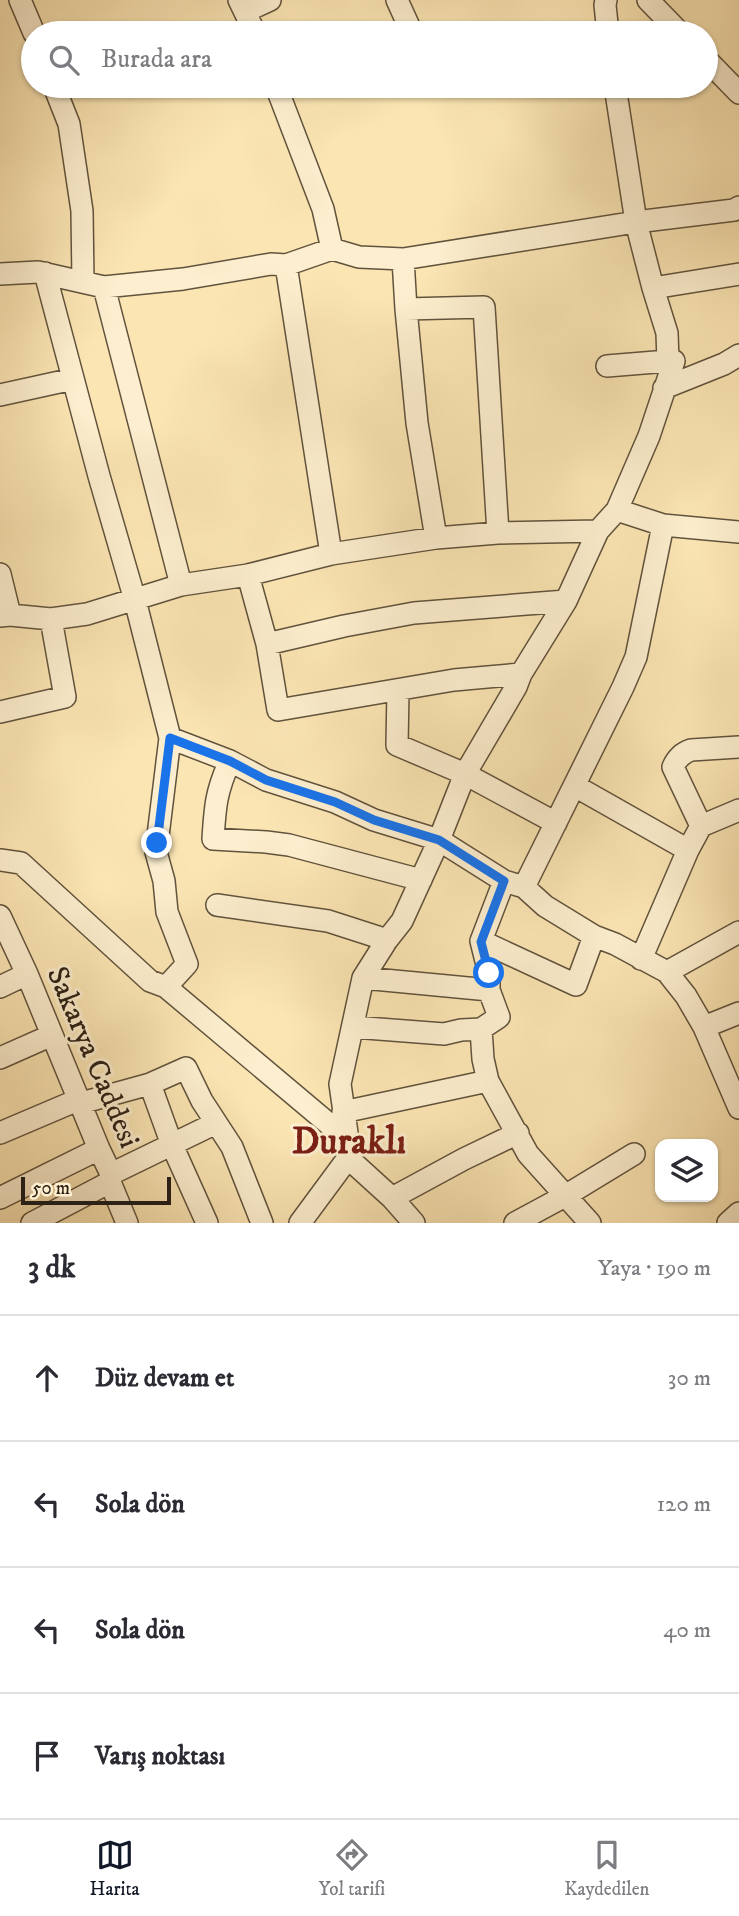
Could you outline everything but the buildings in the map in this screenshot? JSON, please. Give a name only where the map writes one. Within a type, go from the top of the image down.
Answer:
[{"type":"street","points":[[20,0],[29,21]]},
{"type":"street","points":[[242,6],[270,0]]},
{"type":"street","points":[[397,0],[407,21]]},
{"type":"street","points":[[606,0],[607,21]]},
{"type":"street","points":[[648,0],[668,21]]},
{"type":"street","points":[[718,71],[738,90]]},
{"type":"street","points":[[59,98],[69,124],[82,211],[83,282]]},
{"type":"street","points":[[281,98],[323,209],[332,249]]},
{"type":"street","points":[[617,98],[636,222],[667,333],[668,361]]},
{"type":"street","points":[[0,274],[45,273],[104,287],[183,279],[271,264],[286,265],[332,249],[359,257],[403,259],[636,222],[734,210],[739,207]]},
{"type":"street","points":[[403,259],[416,423],[436,538]]},
{"type":"street","points":[[286,265],[331,554]]},
{"type":"street","points":[[45,273],[170,738],[156,852],[164,881],[167,912],[187,964],[166,987]]},
{"type":"street","points":[[653,288],[739,274]]},
{"type":"street","points":[[104,287],[181,585]]},
{"type":"street","points":[[406,309],[484,307],[498,533]]},
{"type":"street","points":[[664,388],[724,364],[739,355]]},
{"type":"street","points":[[300,1223],[348,1149],[340,1084],[363,978],[402,921],[439,840],[464,774],[566,601],[598,531],[617,510],[649,436],[674,361],[607,366]]},
{"type":"street","points":[[0,395],[73,379]]},
{"type":"street","points":[[617,510],[663,525],[739,533]]},
{"type":"street","points":[[353,1027],[444,1034],[481,1029],[499,1017],[489,990],[489,973],[481,942],[514,884],[556,823],[636,657],[663,525]]},
{"type":"street","points":[[0,574],[5,615],[51,619],[87,614],[181,585],[248,575],[331,554],[436,538],[498,533],[598,531]]},
{"type":"street","points":[[248,575],[268,643],[278,710],[454,680],[521,674]]},
{"type":"street","points":[[268,643],[414,613],[566,601]]},
{"type":"street","points":[[0,712],[65,697],[51,619]]},
{"type":"street","points":[[398,690],[397,745],[464,774],[556,823]]},
{"type":"street","points":[[170,738],[230,761],[266,780],[335,802],[374,820],[439,840],[594,936],[615,944],[667,972],[686,996],[704,1027],[739,1108]]},
{"type":"street","points":[[701,826],[673,767],[675,762],[684,752],[691,750],[739,747]]},
{"type":"street","points":[[230,761],[216,797],[213,839],[289,845],[421,880]]},
{"type":"street","points":[[575,786],[688,850]]},
{"type":"street","points":[[641,959],[701,826],[739,810]]},
{"type":"street","points":[[0,860],[21,863],[150,981],[166,987],[348,1149],[392,1198],[408,1221]]},
{"type":"street","points":[[217,905],[328,920],[387,940]]},
{"type":"street","name":"Sakarya Caddesi","points":[[0,916],[80,1101],[127,1223]]},
{"type":"street","points":[[667,972],[739,932]]},
{"type":"street","points":[[481,942],[576,985],[594,936]]},
{"type":"street","points":[[0,987],[27,974]]},
{"type":"street","points":[[363,978],[489,990]]},
{"type":"street","points":[[704,1027],[739,1013]]},
{"type":"street","points":[[481,1029],[488,1081],[528,1154],[590,1223]]},
{"type":"street","points":[[0,1058],[52,1035]]},
{"type":"street","points":[[0,1133],[80,1101],[150,1084],[186,1068],[202,1101],[232,1147],[262,1223]]},
{"type":"street","points":[[343,1112],[488,1081]]},
{"type":"street","points":[[150,1084],[172,1144],[207,1223]]},
{"type":"street","points":[[32,1223],[172,1144],[216,1123]]},
{"type":"street","points":[[392,1198],[464,1158],[518,1133]]},
{"type":"street","points":[[0,1198],[99,1149]]},
{"type":"street","points":[[515,1223],[634,1154]]},
{"type":"street","points":[[728,1223],[739,1213]]},
{"type":"district","name":"Duraklı","points":[[349,1140]]},
{"type":"route","points":[[157,843],[170,738],[230,761],[266,780],[335,802],[374,820],[439,840],[504,881],[481,942],[489,973]]}]
